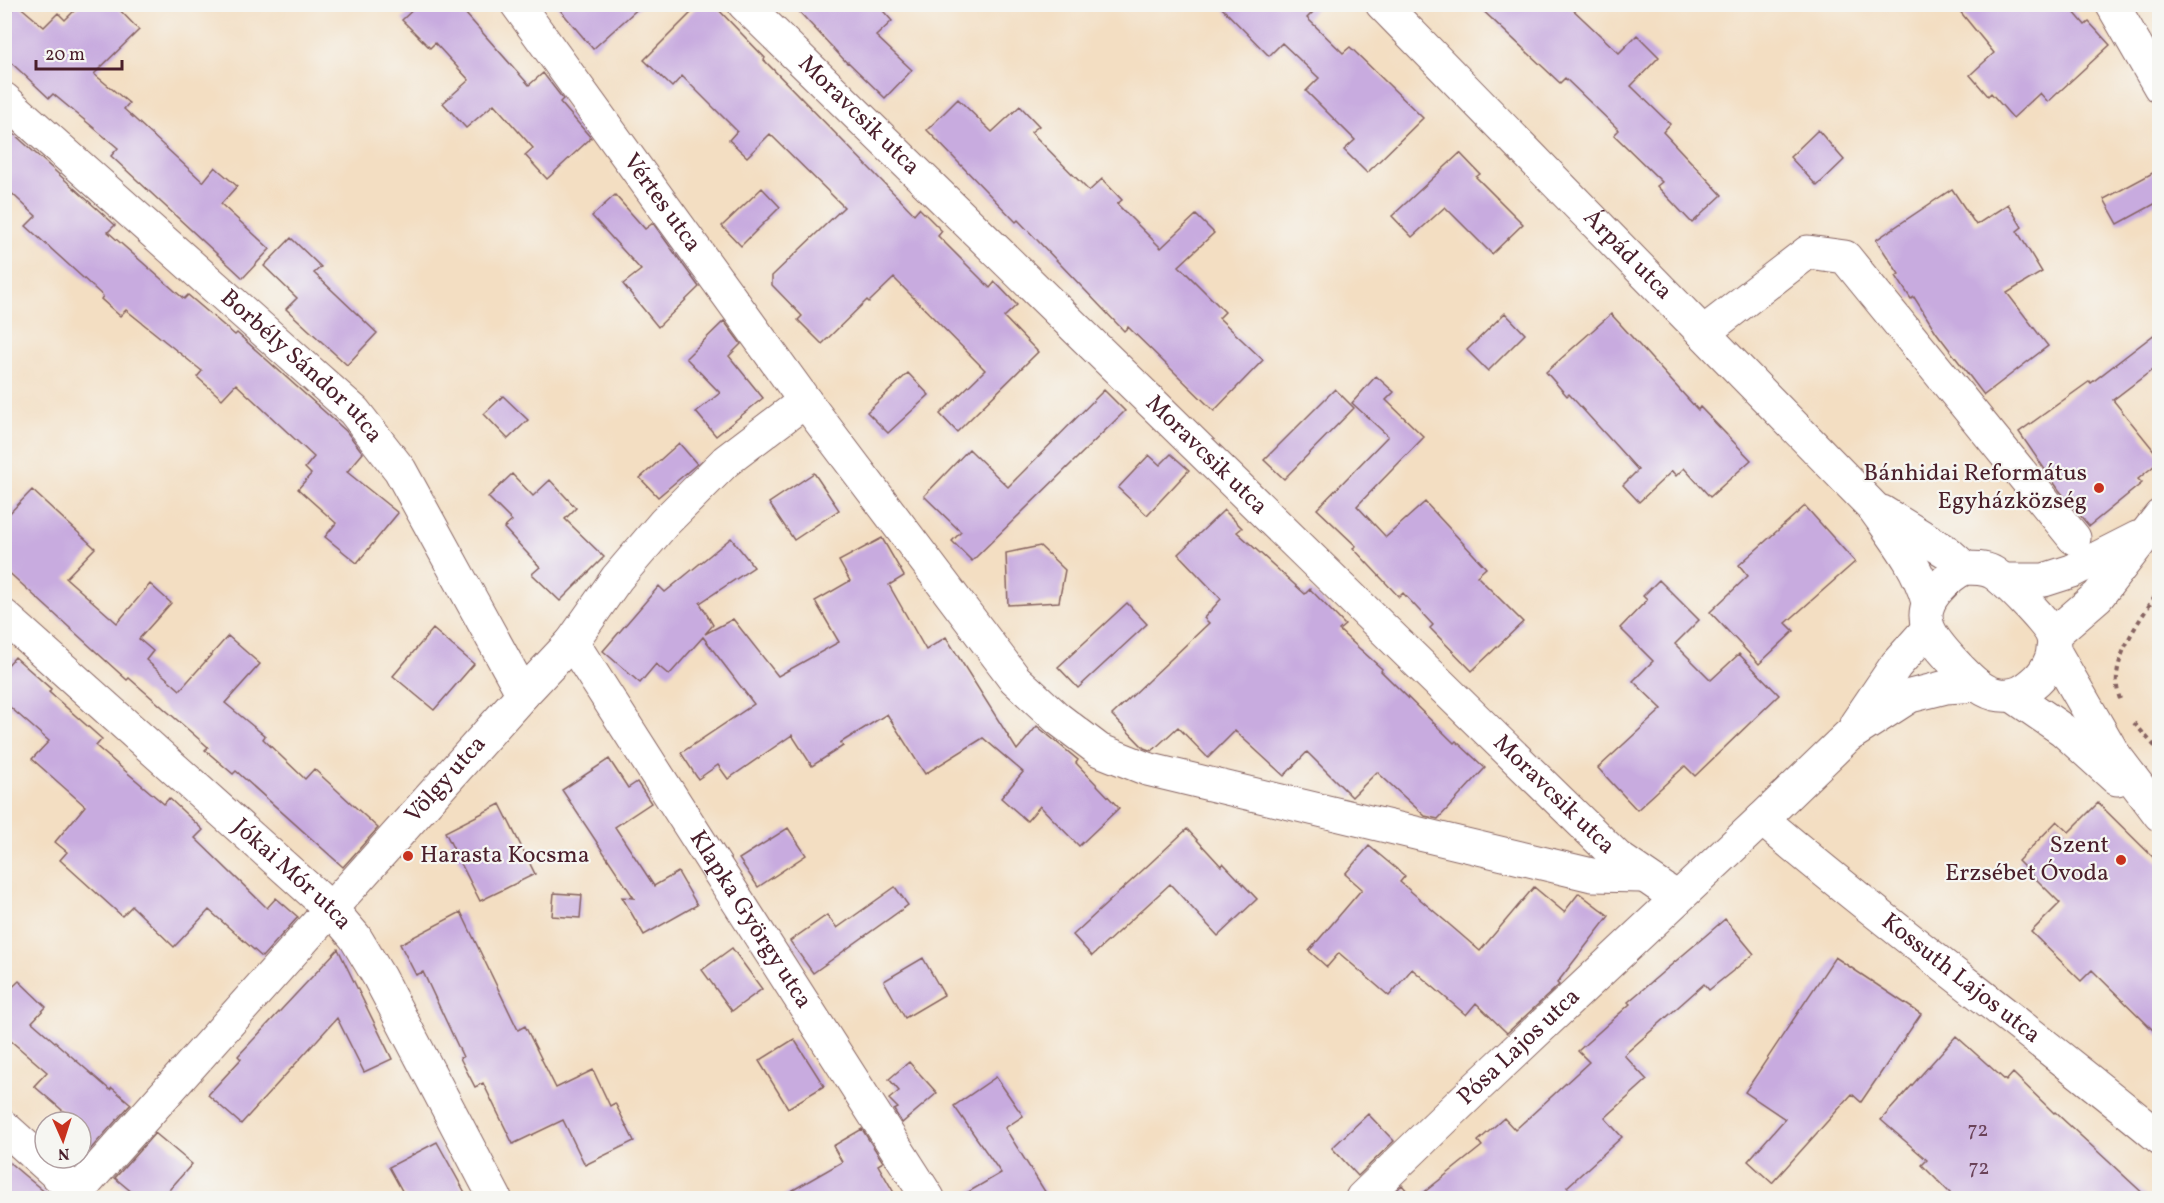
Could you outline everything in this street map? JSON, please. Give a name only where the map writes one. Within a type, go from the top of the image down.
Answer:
[{"type":"street","name":"Vértes utca","points":[[517,4],[806,401],[1015,679],[1057,718],[1099,750],[1148,770],[1592,875],[1642,876]]},
{"type":"street","name":"Moravcsik utca","points":[[744,4],[1617,857],[1677,898]]},
{"type":"street","name":"Árpád utca","points":[[1382,4],[1873,507],[1908,556],[1923,584],[1928,616]]},
{"type":"street","points":[[2112,4],[2160,87]]},
{"type":"street","name":"Borbély Sándor utca","points":[[4,99],[354,411],[400,470],[523,694]]},
{"type":"street","points":[[1703,333],[1808,252],[1845,256],[2074,538]]},
{"type":"street","name":"Völgy utca","points":[[78,1196],[331,909],[572,642],[617,578],[664,523],[726,460],[806,401]]},
{"type":"street","name":"Árpád utca","points":[[1873,507],[1928,539],[1965,568]]},
{"type":"street","points":[[2003,580],[2044,580],[2072,571],[2152,525]]},
{"type":"street","points":[[1928,616],[1935,643],[1977,685],[1999,695],[2012,695],[2024,691],[2041,677],[2051,661],[2053,642],[2098,596],[2152,525]]},
{"type":"street","points":[[1848,736],[1928,616],[1953,573],[1965,568],[1978,568],[1991,572],[2003,580],[2046,625],[2113,753],[2160,817]]},
{"type":"street","name":"Jókai Mór utca","points":[[4,616],[331,909],[355,937],[379,977],[495,1198]]},
{"type":"street","name":"Klapka György utca","points":[[572,642],[928,1198]]},
{"type":"street","points":[[1848,736],[1910,696],[1946,687],[1977,685]]},
{"type":"street","points":[[2012,695],[2063,730],[2160,817]]},
{"type":"street","name":"Pósa Lajos utca","points":[[1362,1198],[1848,736]]},
{"type":"street","name":"Kossuth Lajos utca","points":[[1762,819],[2160,1138]]},
{"type":"street","points":[[4,1127],[78,1196]]},
{"type":"path","points":[[2122,704],[2117,692],[2121,659],[2160,589]]},
{"type":"path","points":[[2132,720],[2160,752]]},
{"type":"building","points":[[17,4],[44,27],[58,13],[65,20],[81,4],[114,4],[139,30],[94,74],[129,103],[124,109],[203,182],[215,167],[237,186],[221,204],[270,249],[243,278],[111,156],[118,148],[53,94],[49,98],[4,56],[4,19]]},
{"type":"building","points":[[419,4],[457,4],[529,85],[543,73],[563,99],[560,102],[591,138],[547,179],[525,155],[533,148],[494,104],[466,128],[443,103],[469,80],[435,43],[430,48],[402,20]]},
{"type":"building","points":[[555,4],[643,4],[593,49]]},
{"type":"building","points":[[700,4],[713,4],[765,58],[764,60],[914,214],[919,208],[942,231],[938,236],[990,288],[995,282],[1017,305],[1004,317],[1038,352],[957,432],[940,414],[985,370],[894,278],[869,302],[867,300],[822,344],[798,320],[802,316],[772,285],[772,276],[844,207],[770,134],[747,157],[729,140],[737,131],[682,76],[672,87],[644,60]]},
{"type":"building","points":[[792,4],[877,4],[892,21],[876,36],[912,70],[885,98],[847,63]]},
{"type":"building","points":[[1218,4],[1321,4],[1307,18],[1343,53],[1350,47],[1423,118],[1367,173],[1344,150],[1355,140],[1306,91],[1319,78],[1282,43],[1269,56]]},
{"type":"building","points":[[1476,4],[1567,4],[1619,53],[1637,35],[1659,57],[1631,86],[1670,124],[1663,132],[1722,195],[1692,223],[1657,186],[1662,182],[1614,135],[1619,130],[1565,78],[1560,83]]},
{"type":"building","points":[[1954,4],[2067,4],[2085,25],[2089,22],[2110,45],[2048,102],[2040,93],[2013,118],[1991,93],[1988,96],[1970,75],[1994,53]]},
{"type":"building","points":[[958,99],[992,132],[1020,106],[1039,126],[1031,132],[1089,191],[1102,179],[1122,200],[1117,204],[1161,248],[1196,215],[1214,233],[1179,266],[1225,312],[1219,318],[1263,360],[1214,411],[1128,327],[1124,331],[1018,220],[1016,222],[927,130]]},
{"type":"building","points":[[4,125],[115,225],[108,232],[184,299],[188,295],[235,335],[237,333],[346,431],[363,453],[347,472],[398,513],[357,563],[325,537],[336,523],[298,489],[311,474],[305,468],[314,457],[236,384],[222,399],[197,377],[202,371],[126,310],[120,316],[101,299],[103,296],[26,226],[36,216],[4,186]]},
{"type":"building","points":[[1818,130],[1844,160],[1817,186],[1790,157]]},
{"type":"building","points":[[1460,153],[1480,174],[1476,177],[1523,224],[1492,254],[1445,207],[1412,237],[1392,216]]},
{"type":"building","points":[[2160,169],[2160,201],[2118,224],[2104,199]]},
{"type":"building","points":[[762,188],[780,207],[741,246],[722,226]]},
{"type":"building","points":[[1952,189],[1976,225],[2008,204],[2022,227],[2017,231],[2042,272],[2007,293],[2048,346],[1984,395],[1936,332],[1914,297],[1911,299],[1896,276],[1899,274],[1876,240]]},
{"type":"building","points":[[615,195],[645,229],[653,223],[699,287],[658,327],[623,284],[641,270],[592,216]]},
{"type":"building","points":[[291,238],[321,267],[314,273],[377,333],[347,365],[286,309],[297,298],[264,266]]},
{"type":"building","points":[[1505,313],[1525,334],[1488,371],[1467,350]]},
{"type":"building","points":[[1611,314],[1698,410],[1700,407],[1751,460],[1710,497],[1684,468],[1676,476],[1672,471],[1639,502],[1623,485],[1638,470],[1546,372]]},
{"type":"building","points":[[724,321],[741,344],[729,356],[763,398],[716,436],[696,412],[720,393],[686,358]]},
{"type":"building","points":[[2160,330],[2160,364],[2113,400],[2160,458],[2160,461],[2138,479],[2142,483],[2089,526],[2059,490],[2019,432],[2090,381],[2091,383]]},
{"type":"building","points":[[908,373],[929,395],[888,433],[867,412]]},
{"type":"building","points":[[1376,376],[1394,392],[1386,400],[1424,437],[1357,506],[1386,537],[1425,502],[1486,568],[1477,576],[1523,622],[1472,671],[1430,628],[1433,625],[1403,593],[1399,597],[1353,548],[1356,546],[1317,509],[1388,436],[1352,403]]},
{"type":"building","points":[[1335,389],[1354,408],[1284,479],[1264,460]]},
{"type":"building","points":[[1104,390],[1125,411],[972,561],[952,541],[961,532],[924,496],[969,449],[1008,487]]},
{"type":"building","points":[[503,396],[528,420],[508,439],[484,414]]},
{"type":"building","points":[[679,443],[697,464],[658,497],[640,478]]},
{"type":"building","points":[[1171,454],[1189,470],[1147,515],[1118,488],[1149,455],[1160,465]]},
{"type":"building","points":[[814,473],[839,510],[794,540],[769,503]]},
{"type":"building","points":[[512,474],[533,496],[550,480],[576,508],[565,519],[604,557],[560,601],[532,574],[540,567],[504,528],[512,521],[488,497]]},
{"type":"building","points":[[32,490],[95,548],[66,578],[117,623],[150,584],[171,603],[139,639],[153,651],[146,660],[180,690],[228,636],[260,664],[225,703],[265,736],[263,739],[305,779],[314,769],[378,828],[343,867],[236,771],[233,774],[205,750],[208,747],[129,678],[127,680],[4,568],[4,519]]},
{"type":"building","points":[[1805,506],[1855,562],[1786,623],[1794,631],[1759,664],[1710,612],[1748,576],[1739,565]]},
{"type":"building","points":[[1224,510],[1242,528],[1237,532],[1305,594],[1310,589],[1345,625],[1339,630],[1382,669],[1381,671],[1454,743],[1456,741],[1485,768],[1438,819],[1425,816],[1377,772],[1352,797],[1307,752],[1284,776],[1235,731],[1208,758],[1178,727],[1152,751],[1144,748],[1112,715],[1209,623],[1204,618],[1221,599],[1178,554]]},
{"type":"building","points":[[731,538],[754,567],[700,603],[713,625],[705,634],[733,619],[778,676],[839,642],[815,601],[850,581],[839,561],[882,538],[904,576],[889,585],[926,650],[946,637],[1017,750],[1037,726],[1078,760],[1076,763],[1119,808],[1079,846],[1040,806],[1027,821],[1001,798],[1023,772],[983,738],[925,774],[887,714],[840,743],[843,746],[812,766],[792,735],[728,779],[718,765],[698,779],[681,753],[754,704],[703,637],[669,675],[656,664],[640,683],[603,651],[659,586],[665,592]]},
{"type":"building","points":[[1040,546],[1065,570],[1059,602],[1008,605],[1006,553]]},
{"type":"building","points":[[1659,580],[1699,620],[1675,644],[1711,680],[1739,654],[1779,695],[1695,776],[1685,766],[1637,810],[1598,768],[1662,709],[1633,681],[1653,661],[1620,628],[1647,600],[1643,596]]},
{"type":"building","points":[[1127,603],[1147,624],[1078,688],[1058,667]]},
{"type":"building","points":[[433,629],[474,664],[434,710],[393,676]]},
{"type":"building","points":[[15,657],[51,689],[49,692],[102,739],[96,746],[164,804],[169,798],[203,830],[195,838],[267,908],[276,898],[298,917],[262,957],[209,910],[174,947],[132,906],[122,916],[60,860],[67,852],[55,842],[85,806],[32,759],[49,741],[4,702],[4,669]]},
{"type":"building","points":[[609,759],[628,788],[637,782],[651,803],[615,827],[654,886],[678,872],[697,905],[644,935],[622,897],[634,898],[562,790]]},
{"type":"building","points":[[2098,803],[2160,864],[2160,1037],[2092,970],[2081,981],[2031,932],[2060,903],[2018,861],[2057,821],[2069,832]]},
{"type":"building","points":[[500,804],[535,874],[480,901],[445,832]]},
{"type":"building","points":[[788,828],[806,855],[758,887],[739,859]]},
{"type":"building","points":[[1187,829],[1221,866],[1223,863],[1257,899],[1218,936],[1170,884],[1092,956],[1073,935]]},
{"type":"building","points":[[1369,846],[1405,876],[1400,882],[1480,951],[1534,887],[1564,912],[1579,893],[1609,916],[1557,983],[1559,985],[1507,1033],[1476,1003],[1466,1015],[1412,969],[1389,996],[1339,953],[1327,967],[1309,951],[1362,889],[1345,874]]},
{"type":"building","points":[[895,887],[908,905],[813,973],[790,941],[827,915],[837,928]]},
{"type":"building","points":[[554,893],[582,895],[580,918],[552,916]]},
{"type":"building","points":[[461,912],[518,1030],[525,1026],[556,1088],[593,1070],[610,1106],[615,1103],[634,1141],[585,1165],[563,1120],[513,1144],[483,1083],[475,1087],[423,972],[416,975],[400,944]]},
{"type":"building","points":[[1725,919],[1754,954],[1709,990],[1704,984],[1624,1055],[1647,1080],[1605,1118],[1622,1137],[1567,1187],[1578,1198],[1417,1198],[1482,1146],[1478,1141],[1504,1118],[1515,1130],[1589,1062],[1578,1051],[1630,1004],[1628,1002]]},
{"type":"building","points":[[732,948],[762,989],[732,1011],[702,970]]},
{"type":"building","points":[[338,949],[392,1059],[364,1072],[337,1018],[241,1124],[208,1095],[241,1059],[238,1056]]},
{"type":"building","points":[[1835,957],[1921,1014],[1861,1102],[1852,1094],[1772,1183],[1748,1161],[1785,1119],[1745,1092]]},
{"type":"building","points":[[923,958],[944,995],[905,1018],[884,981]]},
{"type":"building","points":[[19,981],[46,1007],[32,1022],[110,1090],[112,1088],[131,1104],[93,1146],[93,1110],[62,1110],[34,1086],[47,1072],[4,1035],[4,995]]},
{"type":"building","points":[[1956,1036],[2006,1081],[2013,1073],[2148,1198],[1955,1198],[1922,1165],[1927,1160],[1881,1120]]},
{"type":"building","points":[[794,1039],[824,1086],[788,1108],[759,1061]]},
{"type":"building","points":[[909,1062],[937,1093],[902,1123],[894,1110],[898,1108],[889,1099],[899,1091],[889,1079]]},
{"type":"building","points":[[996,1077],[1023,1116],[1005,1128],[1049,1198],[958,1198],[1001,1173],[954,1106]]},
{"type":"building","points":[[1368,1114],[1394,1141],[1358,1176],[1332,1148]]},
{"type":"building","points":[[862,1129],[883,1162],[878,1165],[897,1198],[779,1198],[842,1162],[833,1146]]},
{"type":"building","points":[[155,1133],[192,1164],[162,1198],[139,1198],[115,1178]]},
{"type":"building","points":[[437,1142],[468,1198],[406,1198],[389,1167]]},
{"type":"building","points":[[4,1158],[24,1175],[52,1198],[4,1198]]},
{"type":"building","points":[[1402,1185],[1413,1198],[1388,1198]]},
{"type":"place","name":"Bánhidai Református Egyházközség","points":[[2099,488]]},
{"type":"place","name":"Harasta Kocsma","points":[[408,856]]},
{"type":"place","name":"Szent Erzsébet Óvoda","points":[[2121,860]]}]
